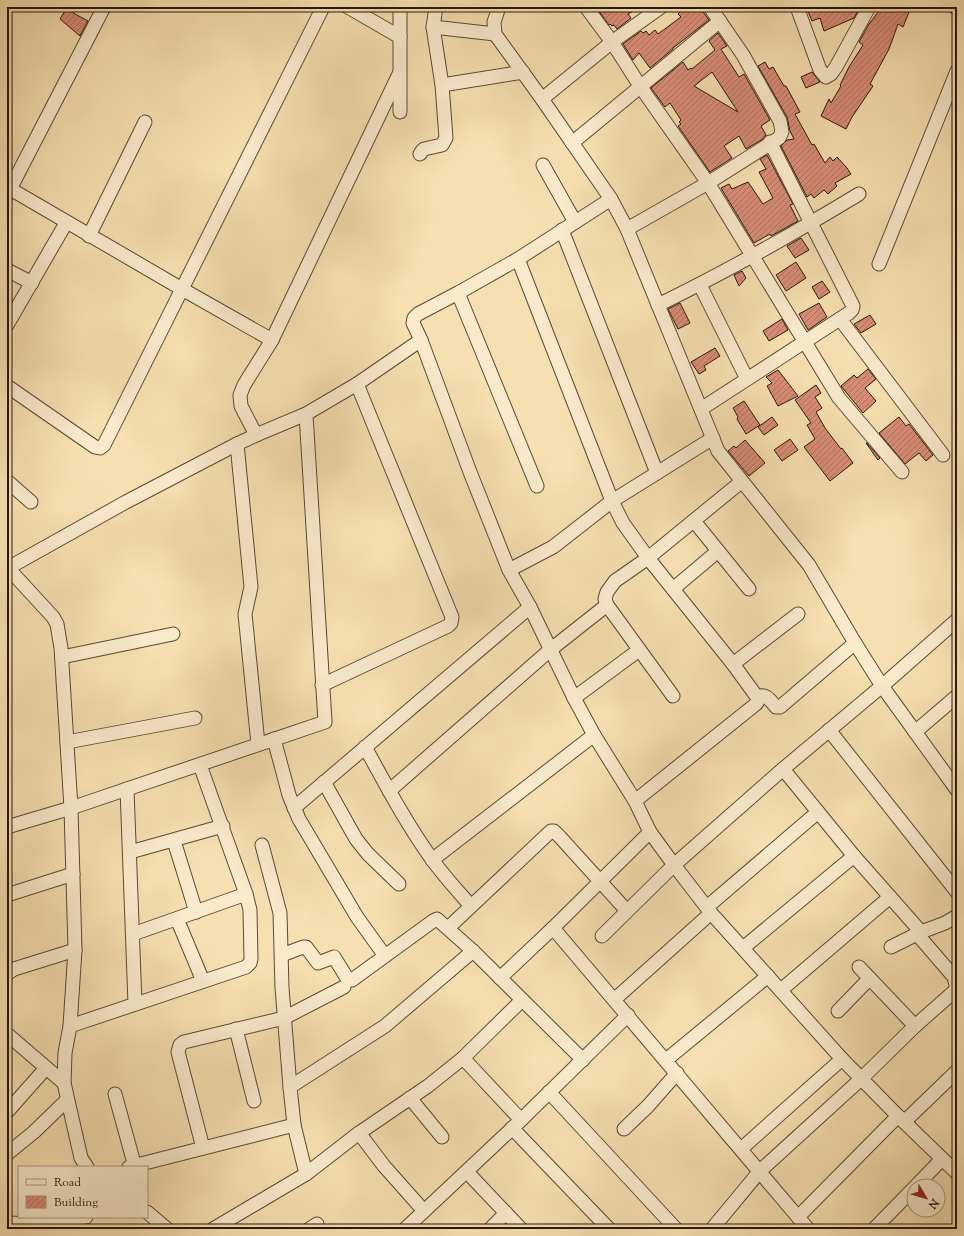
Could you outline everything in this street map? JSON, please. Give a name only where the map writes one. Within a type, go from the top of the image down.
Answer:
[{"type":"street","points":[[104,7],[8,190],[272,340]]},
{"type":"street","points":[[7,386],[87,442],[100,448],[108,438],[323,7]]},
{"type":"street","points":[[348,7],[400,37]]},
{"type":"street","points":[[400,7],[400,112]]},
{"type":"street","points":[[420,154],[424,149],[442,145],[446,138],[442,85],[433,28],[436,7]]},
{"type":"street","points":[[499,7],[494,22],[495,34],[611,199],[627,229],[718,451],[741,482],[809,565],[882,686],[957,790]]},
{"type":"street","points":[[586,7],[612,42],[640,86],[708,183],[751,256],[839,398],[902,472]]},
{"type":"street","points":[[542,99],[612,42],[661,7]]},
{"type":"street","points":[[627,229],[708,183],[770,142],[779,138],[782,132],[780,121],[743,55],[710,7]]},
{"type":"street","points":[[796,7],[820,70],[826,77],[831,74],[836,67],[869,7]]},
{"type":"street","points":[[572,143],[720,21]]},
{"type":"street","points":[[433,28],[495,34]]},
{"type":"street","points":[[879,264],[957,71]]},
{"type":"street","points":[[442,85],[523,72]]},
{"type":"street","points":[[256,435],[241,406],[240,395],[246,380],[272,340],[400,74]]},
{"type":"street","points":[[89,236],[145,122]]},
{"type":"street","points":[[701,409],[852,310],[852,306],[770,142]]},
{"type":"street","points":[[543,165],[575,222]]},
{"type":"street","points":[[658,306],[700,285],[859,194]]},
{"type":"street","points":[[611,199],[518,259],[418,314],[414,318],[413,323],[421,340],[470,472],[509,570],[530,607],[574,698],[594,735],[635,801],[650,832],[674,866],[709,910],[842,1059],[957,1173]]},
{"type":"street","points":[[7,325],[66,223]]},
{"type":"street","points":[[562,230],[656,473]]},
{"type":"street","points":[[518,259],[612,501],[623,524],[648,558],[733,664],[757,697],[758,701],[635,801]]},
{"type":"street","points":[[7,270],[32,283]]},
{"type":"street","points":[[700,285],[748,379]]},
{"type":"street","points":[[458,293],[537,486]]},
{"type":"street","points":[[840,319],[942,455]]},
{"type":"street","points":[[86,1166],[81,1158],[64,1083],[65,1053],[70,1026],[75,950],[71,808],[60,635],[53,617],[7,567],[126,502],[237,444],[306,414],[357,384],[421,340]]},
{"type":"street","points":[[322,685],[448,626],[451,623],[452,617],[357,384]]},
{"type":"street","points":[[7,827],[71,808],[325,722],[306,414]]},
{"type":"street","points":[[509,570],[553,547],[612,501],[713,438]]},
{"type":"street","points":[[237,444],[251,587],[245,614],[258,744]]},
{"type":"street","points":[[7,481],[31,502]]},
{"type":"street","points":[[673,696],[607,605],[605,599],[607,592],[615,581],[648,558],[741,482]]},
{"type":"street","points":[[694,520],[749,589]]},
{"type":"street","points":[[673,589],[718,551]]},
{"type":"street","points":[[389,791],[550,650],[607,605]]},
{"type":"street","points":[[294,808],[530,607]]},
{"type":"street","points":[[733,664],[798,614]]},
{"type":"street","points":[[602,936],[674,866],[783,769],[882,686],[957,620]]},
{"type":"street","points":[[62,657],[173,634]]},
{"type":"street","points":[[757,697],[762,695],[765,696],[776,707],[780,707],[855,643]]},
{"type":"street","points":[[574,698],[639,650]]},
{"type":"street","points":[[915,732],[957,696]]},
{"type":"street","points":[[67,742],[195,718]]},
{"type":"street","points":[[829,730],[957,892]]},
{"type":"street","points":[[432,860],[594,735]]},
{"type":"street","points":[[274,739],[294,808],[357,917],[385,956]]},
{"type":"street","points":[[365,747],[389,791],[432,860],[470,905]]},
{"type":"street","points":[[70,1026],[246,967],[250,963],[250,910],[246,894],[200,765]]},
{"type":"street","points":[[712,1229],[760,1171],[861,1079],[915,1026],[957,989],[954,977],[890,897],[854,856],[783,769]]},
{"type":"street","points":[[324,782],[356,839],[368,854],[399,884]]},
{"type":"street","points":[[127,789],[135,1004]]},
{"type":"street","points":[[615,999],[709,910],[818,812]]},
{"type":"street","points":[[130,852],[174,841],[223,826]]},
{"type":"street","points":[[448,928],[470,905],[551,831],[554,831],[560,836],[627,911]]},
{"type":"street","points":[[500,978],[650,832]]},
{"type":"street","points":[[174,841],[196,912]]},
{"type":"street","points":[[262,845],[280,913],[284,1018],[290,1087],[294,1125],[306,1174]]},
{"type":"street","points":[[743,948],[854,856]]},
{"type":"street","points":[[7,895],[73,874]]},
{"type":"street","points":[[133,934],[246,894]]},
{"type":"street","points":[[781,990],[890,897]]},
{"type":"street","points":[[891,947],[919,933],[946,923],[957,916]]},
{"type":"street","points":[[178,919],[203,981]]},
{"type":"street","points":[[282,955],[303,946],[306,947],[318,963],[333,957],[336,958],[349,980],[352,980],[437,919],[473,951],[583,1060]]},
{"type":"street","points":[[553,928],[615,999],[808,1229]]},
{"type":"street","points":[[7,974],[14,969],[75,950]]},
{"type":"street","points":[[290,1087],[385,1026],[473,951]]},
{"type":"street","points":[[858,967],[915,1026]]},
{"type":"street","points":[[666,1060],[768,976]]},
{"type":"street","points":[[838,1011],[870,979]]},
{"type":"street","points":[[203,1148],[178,1052],[180,1045],[184,1042],[284,1018],[344,987]]},
{"type":"street","points":[[213,1229],[306,1174],[359,1133],[410,1098],[463,1058],[522,1000]]},
{"type":"street","points":[[405,1229],[467,1172],[628,1015]]},
{"type":"street","points":[[236,1029],[254,1102]]},
{"type":"street","points":[[7,1034],[64,1083]]},
{"type":"street","points":[[463,1058],[517,1124],[609,1229]]},
{"type":"street","points":[[741,1149],[842,1059]]},
{"type":"street","points":[[7,1112],[46,1068]]},
{"type":"street","points":[[798,1217],[901,1119],[957,1071]]},
{"type":"street","points":[[624,1129],[648,1106],[677,1073]]},
{"type":"street","points":[[549,1092],[676,1229]]},
{"type":"street","points":[[115,1094],[133,1166],[294,1125]]},
{"type":"street","points":[[410,1098],[442,1137]]},
{"type":"street","points":[[7,1154],[34,1132],[67,1100]]},
{"type":"street","points":[[359,1133],[384,1166],[424,1211]]},
{"type":"street","points":[[924,1178],[942,1159]]},
{"type":"street","points":[[467,1172],[521,1229]]},
{"type":"street","points":[[874,1229],[906,1196]]},
{"type":"street","points":[[148,1213],[167,1229]]},
{"type":"street","points":[[490,1229],[506,1213]]},
{"type":"street","points":[[7,1223],[36,1226],[80,1218]]},
{"type":"building","points":[[596,7],[640,7],[628,14],[631,18],[617,29],[614,25],[609,25]]},
{"type":"building","points":[[685,7],[702,7],[703,12],[709,20],[650,68],[639,53],[633,60],[623,44],[641,31],[643,33],[646,31],[649,35],[655,30],[658,34],[681,17],[678,14]]},
{"type":"building","points":[[806,7],[855,7],[857,13],[854,18],[824,31],[820,18],[812,21]]},
{"type":"building","points":[[882,7],[911,7],[903,27],[898,24],[889,49],[870,84],[873,86],[852,117],[846,129],[821,116],[829,99],[831,103],[841,86],[840,85],[849,67],[863,45],[859,42],[869,24]]},
{"type":"building","points":[[66,9],[88,21],[80,36],[60,19]]},
{"type":"building","points":[[718,33],[727,46],[721,49],[739,77],[744,74],[770,120],[761,126],[766,135],[763,139],[746,149],[739,136],[724,146],[732,158],[710,172],[678,126],[681,124],[679,122],[681,120],[670,103],[665,107],[651,88],[683,62],[688,70],[691,68],[692,69],[715,50],[709,41]],"holes":[[[712,72],[738,112],[694,86]]]},
{"type":"building","points":[[765,62],[769,69],[773,67],[784,86],[786,86],[800,112],[795,114],[812,145],[814,144],[825,163],[830,157],[833,161],[837,157],[851,174],[835,183],[837,186],[828,194],[824,190],[814,198],[811,194],[807,197],[781,146],[787,140],[794,139],[790,131],[787,117],[758,66]]},
{"type":"building","points":[[812,72],[820,82],[806,88],[801,77]]},
{"type":"building","points":[[767,155],[793,204],[790,205],[798,221],[771,236],[770,234],[754,243],[721,188],[729,184],[732,189],[748,182],[763,204],[773,198],[759,172],[766,169],[760,159]]},
{"type":"building","points":[[801,238],[809,250],[795,258],[787,246]]},
{"type":"building","points":[[796,262],[806,278],[786,291],[776,275]]},
{"type":"building","points":[[742,271],[746,278],[739,286],[734,275]]},
{"type":"building","points":[[822,281],[830,292],[819,299],[812,287]]},
{"type":"building","points":[[680,303],[690,323],[678,329],[668,309]]},
{"type":"building","points":[[819,303],[827,317],[808,330],[799,314]]},
{"type":"building","points":[[870,315],[876,324],[861,333],[854,324]]},
{"type":"building","points":[[782,319],[788,330],[769,341],[763,331]]},
{"type":"building","points":[[715,348],[720,356],[704,366],[706,370],[699,374],[691,362]]},
{"type":"building","points":[[868,369],[876,379],[865,388],[876,401],[863,413],[841,386],[854,375],[857,378]]},
{"type":"building","points":[[778,370],[798,396],[778,406],[767,386],[772,383],[766,377]]},
{"type":"building","points":[[816,385],[821,393],[815,397],[822,408],[816,412],[825,428],[853,463],[830,481],[804,447],[815,439],[807,425],[811,423],[795,400]]},
{"type":"building","points":[[744,401],[760,425],[746,434],[737,419],[738,417],[733,408]]},
{"type":"building","points":[[772,417],[778,425],[764,435],[758,427]]},
{"type":"building","points":[[899,417],[906,426],[909,424],[933,455],[926,461],[919,453],[905,464],[879,433]]},
{"type":"building","points":[[790,439],[798,450],[782,461],[774,450]]},
{"type":"building","points":[[745,440],[765,463],[749,476],[728,451],[734,446],[736,448]]},
{"type":"building","points":[[866,443],[880,458],[878,460]]}]
